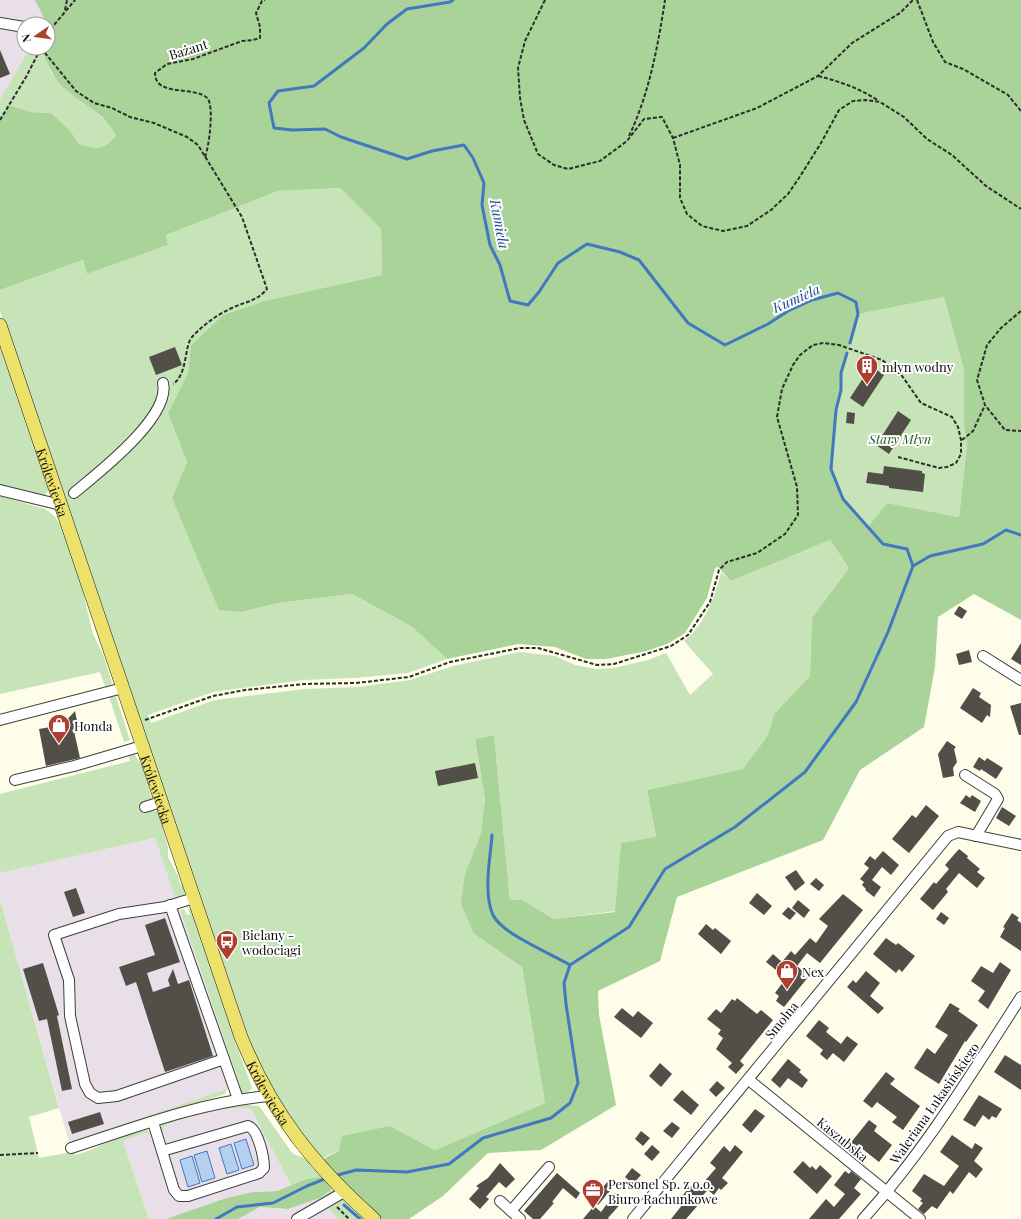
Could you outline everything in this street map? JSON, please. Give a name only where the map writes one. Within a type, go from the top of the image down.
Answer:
[{"type":"main road","name":"Królewiecka","points":[[0,325],[161,802],[241,1036],[252,1063],[269,1096],[299,1141],[324,1173],[374,1219]]},
{"type":"street","points":[[0,23],[16,25]]},
{"type":"street","points":[[74,493],[114,460],[135,437],[156,412],[162,401],[164,386]]},
{"type":"street","points":[[0,490],[61,506]]},
{"type":"street","points":[[983,656],[1021,680]]},
{"type":"street","points":[[0,720],[123,688]]},
{"type":"street","points":[[15,780],[74,766],[142,746]]},
{"type":"street","points":[[965,775],[995,794],[998,799],[976,836],[1021,845]]},
{"type":"street","points":[[145,807],[161,802]]},
{"type":"street","name":"Smolna","points":[[634,1219],[948,836],[958,832],[976,836]]},
{"type":"street","points":[[194,898],[170,905],[119,914],[54,935],[70,988],[70,1016],[85,1084],[94,1096],[109,1098],[224,1059]]},
{"type":"street","points":[[170,905],[238,1099]]},
{"type":"street","name":"Waleriana Łukasińskiego","points":[[863,1219],[888,1192],[946,1112],[1021,997]]},
{"type":"street","name":"Kaszubska","points":[[749,1080],[920,1219]]},
{"type":"street","points":[[70,1148],[188,1111],[238,1099],[269,1096]]},
{"type":"street","points":[[153,1122],[174,1190],[182,1196],[259,1173],[264,1168],[256,1133],[254,1129],[248,1126],[162,1151]]},
{"type":"street","points":[[511,1211],[549,1167]]},
{"type":"street","points":[[297,1219],[344,1192]]},
{"type":"street","points":[[500,1201],[520,1219]]},
{"type":"path","points":[[64,12],[67,0]]},
{"type":"path","points":[[56,24],[75,0]]},
{"type":"path","name":"Bażant","points":[[205,157],[209,146],[210,135],[210,105],[208,100],[202,95],[174,90],[161,85],[157,82],[155,73],[167,64],[193,59],[242,41],[260,38],[260,27],[256,13],[262,1],[265,0]]},
{"type":"path","points":[[545,0],[525,41],[518,68],[520,98],[524,120],[538,154],[554,166],[568,169],[600,161],[627,141],[644,119],[662,117],[672,138],[680,165],[680,198],[687,214],[702,226],[723,231],[747,226],[771,210],[788,194],[821,143],[839,110],[853,101],[866,100],[880,102]]},
{"type":"path","points":[[627,141],[640,113],[665,0]]},
{"type":"path","points":[[672,138],[757,108],[818,76],[852,43],[900,13],[913,0]]},
{"type":"path","points":[[918,0],[927,28],[944,62],[963,69],[1008,95],[1021,110]]},
{"type":"path","points":[[0,120],[37,56]]},
{"type":"path","points":[[48,56],[76,91],[94,103],[112,108],[130,117],[154,123],[188,137],[198,146],[242,217],[266,289],[259,298],[232,308],[211,320],[191,338],[186,361],[177,381],[164,386]]},
{"type":"path","points":[[818,76],[846,83],[866,92],[904,117],[927,139],[952,155],[986,186],[1021,209]]},
{"type":"path","points":[[1021,311],[1001,328],[987,345],[977,380],[985,405],[1005,430],[1021,431]]},
{"type":"path","points":[[135,724],[213,696],[245,690],[304,684],[356,683],[409,677],[450,662],[520,648],[538,648],[597,665],[614,664],[671,646],[688,635],[710,602],[719,570],[727,562],[757,553],[785,534],[798,515],[797,488],[777,417],[782,389],[793,365],[800,355],[807,349],[823,343],[838,345],[860,352],[891,365],[909,384],[921,403],[942,411],[952,417],[958,426],[961,440],[961,454],[956,463],[947,467],[939,468],[898,457]]},
{"type":"path","points":[[961,440],[973,431],[985,405]]},
{"type":"path","points":[[0,1154],[38,1153]]},
{"type":"path","points":[[331,1199],[349,1219]]},
{"type":"shaded area","points":[[0,0],[35,0],[44,16],[16,16],[16,56],[25,56],[0,99]]},
{"type":"shaded area","points":[[155,838],[240,1085],[69,1142],[0,899],[0,873]]},
{"type":"shaded area","points":[[233,1107],[251,1109],[291,1185],[277,1191],[253,1192],[226,1198],[166,1219],[149,1219],[123,1141],[145,1133],[152,1135],[162,1131],[166,1125],[213,1110]]},
{"type":"shaded area","points":[[320,1198],[338,1219],[238,1219],[260,1207],[288,1209]]},
{"type":"green space","points":[[35,0],[1021,0],[1021,620],[974,594],[938,617],[935,667],[924,727],[860,770],[823,840],[677,897],[660,961],[598,991],[599,1015],[616,1105],[541,1150],[488,1153],[443,1196],[409,1219],[382,1219],[352,1193],[321,1160],[339,1151],[342,1136],[390,1126],[435,1150],[545,1103],[522,967],[474,934],[461,904],[465,873],[481,833],[485,799],[475,739],[494,735],[510,900],[522,900],[554,919],[615,912],[621,843],[656,837],[647,790],[743,769],[768,735],[774,714],[810,676],[812,618],[849,568],[830,540],[731,581],[718,567],[715,568],[707,598],[685,633],[669,643],[647,651],[606,659],[586,659],[555,647],[518,644],[447,659],[411,626],[352,594],[278,603],[242,612],[219,610],[172,498],[187,462],[168,413],[188,373],[191,345],[223,315],[264,301],[382,275],[381,229],[340,188],[278,191],[166,235],[168,245],[87,274],[83,260],[0,290],[0,120],[9,105],[31,112],[51,113],[70,130],[78,144],[99,148],[107,144],[116,136],[107,122],[96,111],[59,83],[44,56],[56,56],[56,16],[43,16]],"holes":[[[944,297],[964,370],[964,425],[967,445],[959,517],[887,503],[868,527],[843,499],[831,469],[836,410],[841,390],[841,373],[858,314]]]},
{"type":"green space","points":[[25,56],[44,56],[52,74],[112,126],[116,136],[107,144],[99,148],[77,144],[70,130],[51,113],[31,112],[9,105],[0,120],[0,99]]},
{"type":"green space","points":[[340,188],[381,229],[382,275],[264,301],[223,315],[191,345],[188,374],[168,413],[187,462],[172,498],[242,612],[278,603],[352,594],[411,626],[447,659],[408,673],[355,678],[304,680],[213,692],[148,715],[151,723],[215,700],[304,689],[358,687],[410,680],[453,666],[520,652],[555,656],[575,665],[596,669],[614,668],[648,660],[666,653],[690,695],[713,674],[684,641],[698,627],[708,610],[716,591],[721,572],[731,581],[830,540],[849,568],[812,618],[810,676],[774,714],[768,735],[743,769],[647,790],[656,838],[621,843],[616,911],[554,919],[522,900],[510,900],[494,735],[475,739],[485,799],[481,833],[465,873],[474,934],[522,967],[545,1103],[435,1150],[390,1126],[321,1159],[282,1106],[251,1049],[0,311],[0,290],[83,260],[87,274],[168,245],[166,235],[278,191]]},
{"type":"green space","name":"Stary Młyn","points":[[944,297],[964,370],[964,425],[967,445],[959,517],[887,503],[868,528],[843,499],[831,469],[836,410],[841,390],[841,373],[858,314]]},
{"type":"green space","points":[[0,343],[49,489],[44,497],[0,486]]},
{"type":"green space","points":[[0,496],[45,509],[54,516],[62,526],[81,584],[93,634],[103,654],[112,683],[106,689],[100,672],[0,694]]},
{"type":"green space","points":[[109,697],[116,697],[130,740],[124,742]]},
{"type":"green space","points":[[134,754],[142,766],[152,799],[146,809],[158,812],[168,847],[168,857],[178,876],[180,884],[184,886],[184,894],[176,900],[155,838],[0,873],[0,794],[130,761],[129,756]]},
{"type":"green space","points":[[0,899],[59,1108],[29,1117],[39,1158],[72,1152],[76,1155],[120,1137],[138,1131],[148,1130],[151,1135],[145,1133],[123,1141],[149,1219],[0,1219]]},
{"type":"green space","points":[[187,906],[193,912],[231,1022],[234,1039],[252,1088],[247,1092],[242,1093],[237,1086],[240,1085],[180,910],[184,909],[187,915],[190,914]]},
{"type":"green space","points":[[227,1089],[225,1094],[69,1145],[69,1142]]},
{"type":"green space","points":[[239,1104],[259,1106],[293,1154],[304,1158],[321,1177],[306,1179],[291,1185],[251,1109],[228,1108],[198,1114],[166,1125],[162,1131],[159,1132],[162,1124],[208,1109]]},
{"type":"green space","points":[[321,1177],[332,1189],[320,1198],[288,1209],[260,1207],[238,1219],[166,1219],[226,1198],[253,1192],[277,1191],[306,1179]]},
{"type":"green space","points":[[332,1189],[366,1219],[338,1219],[320,1198]]},
{"type":"water","points":[[246,1139],[254,1165],[242,1169],[234,1143]]},
{"type":"water","points":[[231,1144],[239,1170],[227,1174],[219,1148]]},
{"type":"water","points":[[207,1151],[215,1178],[202,1182],[194,1155]]},
{"type":"water","points":[[192,1156],[200,1183],[188,1187],[180,1160]]},
{"type":"building","points":[[0,50],[10,74],[0,78]]},
{"type":"building","points":[[175,347],[182,365],[156,375],[149,357]]},
{"type":"building","name":"młyn wodny","points":[[871,366],[884,375],[863,407],[850,398]]},
{"type":"building","points":[[898,411],[911,420],[889,454],[876,445]]},
{"type":"building","points":[[847,412],[855,413],[854,424],[846,423]]},
{"type":"building","points":[[884,466],[922,471],[922,473],[925,474],[923,492],[889,488],[889,486],[866,483],[868,472],[883,474]]},
{"type":"building","points":[[959,606],[967,611],[962,619],[954,614]]},
{"type":"building","points":[[1021,643],[1021,665],[1011,659]]},
{"type":"building","points":[[969,650],[972,662],[959,665],[956,654]]},
{"type":"building","points":[[973,688],[981,693],[979,697],[991,705],[990,717],[987,715],[982,723],[960,708]]},
{"type":"building","points":[[1021,703],[1021,735],[1019,735],[1010,706]]},
{"type":"building","name":"Honda","points":[[75,711],[78,726],[74,731],[80,758],[46,766],[39,729],[62,725]]},
{"type":"building","points":[[947,741],[956,747],[954,749],[957,762],[953,768],[954,776],[943,778],[938,754]]},
{"type":"building","points":[[979,757],[985,761],[987,758],[1003,768],[996,779],[981,769],[980,771],[973,767]]},
{"type":"building","points":[[475,763],[478,778],[438,786],[435,771]]},
{"type":"building","points":[[966,795],[970,798],[972,795],[981,801],[975,812],[960,803]]},
{"type":"building","points":[[926,805],[939,816],[909,853],[892,839],[912,815],[916,818]]},
{"type":"building","points":[[1002,807],[1016,816],[1009,826],[996,818]]},
{"type":"building","points":[[959,849],[980,869],[977,872],[985,878],[977,888],[959,873],[946,889],[948,892],[933,910],[920,899],[934,882],[936,884],[949,869],[945,865]]},
{"type":"building","points":[[883,851],[899,865],[891,875],[882,867],[872,880],[881,887],[874,897],[865,890],[866,889],[862,885],[864,882],[860,879],[869,868],[864,864],[870,856],[875,860]]},
{"type":"building","points":[[796,870],[805,883],[795,891],[785,877]]},
{"type":"building","points":[[816,878],[824,885],[819,891],[810,884]]},
{"type":"building","points":[[76,888],[85,913],[73,917],[64,892]]},
{"type":"building","points":[[757,893],[772,906],[764,915],[749,903]]},
{"type":"building","points":[[843,894],[863,910],[820,963],[807,953],[797,966],[809,976],[784,1007],[776,1001],[779,996],[775,993],[786,978],[766,962],[773,954],[782,962],[791,951],[795,955],[810,938],[816,943],[828,926],[819,919]]},
{"type":"building","points":[[798,900],[810,910],[804,918],[792,908]]},
{"type":"building","points":[[788,907],[796,913],[790,920],[782,914]]},
{"type":"building","points":[[941,912],[949,918],[944,925],[936,919]]},
{"type":"building","points":[[1012,913],[1019,918],[1017,920],[1021,923],[1021,951],[1000,937],[1005,928],[1003,927]]},
{"type":"building","points":[[165,918],[180,962],[147,973],[153,992],[170,986],[168,980],[173,969],[178,984],[189,980],[213,1056],[165,1072],[136,982],[126,986],[119,967],[155,955],[145,925]]},
{"type":"building","points":[[706,924],[713,930],[715,928],[731,941],[721,954],[698,934]]},
{"type":"building","points":[[886,938],[896,945],[898,943],[915,956],[902,972],[899,969],[896,973],[873,954]]},
{"type":"building","points":[[1000,962],[1011,970],[988,1009],[978,1001],[985,991],[971,981],[981,966],[993,973]]},
{"type":"building","points":[[43,963],[59,1015],[57,1016],[72,1089],[62,1091],[47,1019],[39,1021],[23,969]]},
{"type":"building","points":[[866,971],[880,983],[870,996],[884,1008],[878,1014],[847,987],[853,980],[856,983]]},
{"type":"building","points":[[737,998],[757,1014],[761,1010],[773,1020],[740,1061],[744,1065],[736,1074],[728,1067],[732,1063],[716,1049],[723,1038],[718,1034],[721,1030],[707,1019],[716,1009],[721,1013],[732,999],[735,1001]]},
{"type":"building","points":[[950,1003],[960,1009],[958,1011],[978,1025],[966,1042],[965,1041],[939,1084],[914,1068],[927,1048],[935,1054],[948,1035],[935,1027]]},
{"type":"building","points":[[622,1008],[633,1017],[638,1011],[653,1023],[641,1038],[614,1017]]},
{"type":"building","points":[[819,1020],[829,1028],[826,1032],[841,1044],[847,1036],[858,1044],[844,1062],[833,1053],[827,1060],[820,1054],[823,1050],[806,1036]]},
{"type":"building","points":[[1005,1055],[1021,1065],[1021,1090],[994,1072]]},
{"type":"building","points":[[788,1059],[801,1070],[799,1072],[808,1080],[802,1088],[788,1078],[780,1088],[771,1080]]},
{"type":"building","points":[[660,1063],[672,1074],[661,1087],[649,1076]]},
{"type":"building","points":[[886,1072],[895,1079],[890,1084],[920,1106],[903,1130],[892,1122],[897,1117],[877,1102],[872,1108],[863,1101]]},
{"type":"building","points":[[717,1081],[725,1088],[716,1097],[709,1090]]},
{"type":"building","points":[[682,1090],[699,1105],[691,1115],[673,1100]]},
{"type":"building","points":[[979,1095],[1002,1109],[996,1118],[992,1116],[989,1120],[983,1115],[975,1127],[963,1120]]},
{"type":"building","points":[[755,1109],[765,1116],[751,1133],[742,1125]]},
{"type":"building","points":[[100,1112],[104,1124],[72,1134],[68,1122]]},
{"type":"building","points":[[869,1120],[877,1126],[874,1131],[892,1145],[879,1162],[860,1147],[857,1151],[849,1145]]},
{"type":"building","points":[[672,1122],[680,1128],[672,1138],[663,1131]]},
{"type":"building","points":[[641,1131],[650,1138],[643,1146],[635,1139]]},
{"type":"building","points":[[952,1135],[972,1149],[975,1143],[983,1148],[974,1161],[983,1169],[976,1178],[969,1172],[953,1194],[950,1191],[937,1209],[932,1206],[924,1214],[918,1209],[923,1203],[920,1201],[922,1199],[912,1191],[924,1174],[944,1186],[959,1166],[940,1152]]},
{"type":"building","points":[[652,1145],[660,1152],[652,1161],[644,1154]]},
{"type":"building","points":[[735,1145],[743,1152],[722,1178],[728,1183],[721,1190],[719,1188],[714,1195],[708,1190],[696,1202],[699,1204],[686,1219],[671,1219],[683,1204],[678,1201],[692,1184],[698,1189],[716,1168],[710,1163],[724,1146],[730,1152]]},
{"type":"building","points":[[803,1161],[810,1168],[812,1166],[816,1170],[820,1165],[832,1176],[817,1194],[793,1172]]},
{"type":"building","points":[[500,1163],[515,1179],[506,1188],[499,1182],[486,1197],[489,1199],[480,1209],[469,1199],[479,1188],[476,1186],[488,1178]]},
{"type":"building","points":[[632,1168],[641,1175],[633,1184],[625,1177]]},
{"type":"building","points":[[845,1171],[849,1174],[851,1171],[861,1179],[854,1188],[861,1194],[839,1219],[809,1219],[826,1199],[834,1207],[845,1194],[834,1185]]},
{"type":"building","points":[[557,1173],[580,1193],[576,1199],[563,1188],[552,1202],[554,1203],[540,1219],[533,1219],[524,1211]]},
{"type":"building","points":[[609,1180],[615,1185],[598,1205],[592,1200]]},
{"type":"building","points":[[615,1193],[624,1200],[608,1218],[609,1219],[583,1219],[594,1206],[601,1212]]},
{"type":"waterway","name":"Kumiela","points":[[453,0],[450,2],[407,9],[387,24],[364,48],[314,86],[278,91],[269,103],[274,128],[292,130],[325,129],[341,137],[407,159],[432,151],[464,145],[473,158],[484,183],[482,205],[490,245],[500,265],[510,301],[528,305],[539,292],[558,263],[587,244],[620,252],[639,260],[688,323],[725,345],[768,324],[788,311],[812,300],[838,293],[856,302],[858,314],[850,343]]},
{"type":"waterway","name":"Kumiela","points":[[847,353],[841,373],[841,390],[836,410],[831,469],[843,499],[883,544],[907,549],[913,566]]},
{"type":"waterway","name":"Kumiela","points":[[913,566],[930,556],[983,544],[1006,530],[1021,535]]},
{"type":"waterway","points":[[334,1176],[356,1170],[407,1172],[449,1164],[483,1138],[551,1118],[570,1103],[578,1083],[564,983],[570,965],[629,927],[665,869],[735,827],[805,772],[856,702],[888,632],[913,566]]},
{"type":"waterway","points":[[492,835],[488,895],[493,915],[498,922],[516,936],[570,965]]},
{"type":"waterway","points":[[216,1219],[237,1207],[273,1203],[327,1178]]},
{"type":"waterway","points":[[344,1205],[360,1219]]},
{"type":"place","name":"młyn wodny","points":[[867,386]]},
{"type":"place","name":"Honda","points":[[59,744]]},
{"type":"place","name":"Bielany - wodociągi","points":[[227,960]]},
{"type":"place","name":"Nex","points":[[787,990]]},
{"type":"place","name":"Personel Sp. z o.o. Biuro Rachunkowe","points":[[593,1210]]}]
